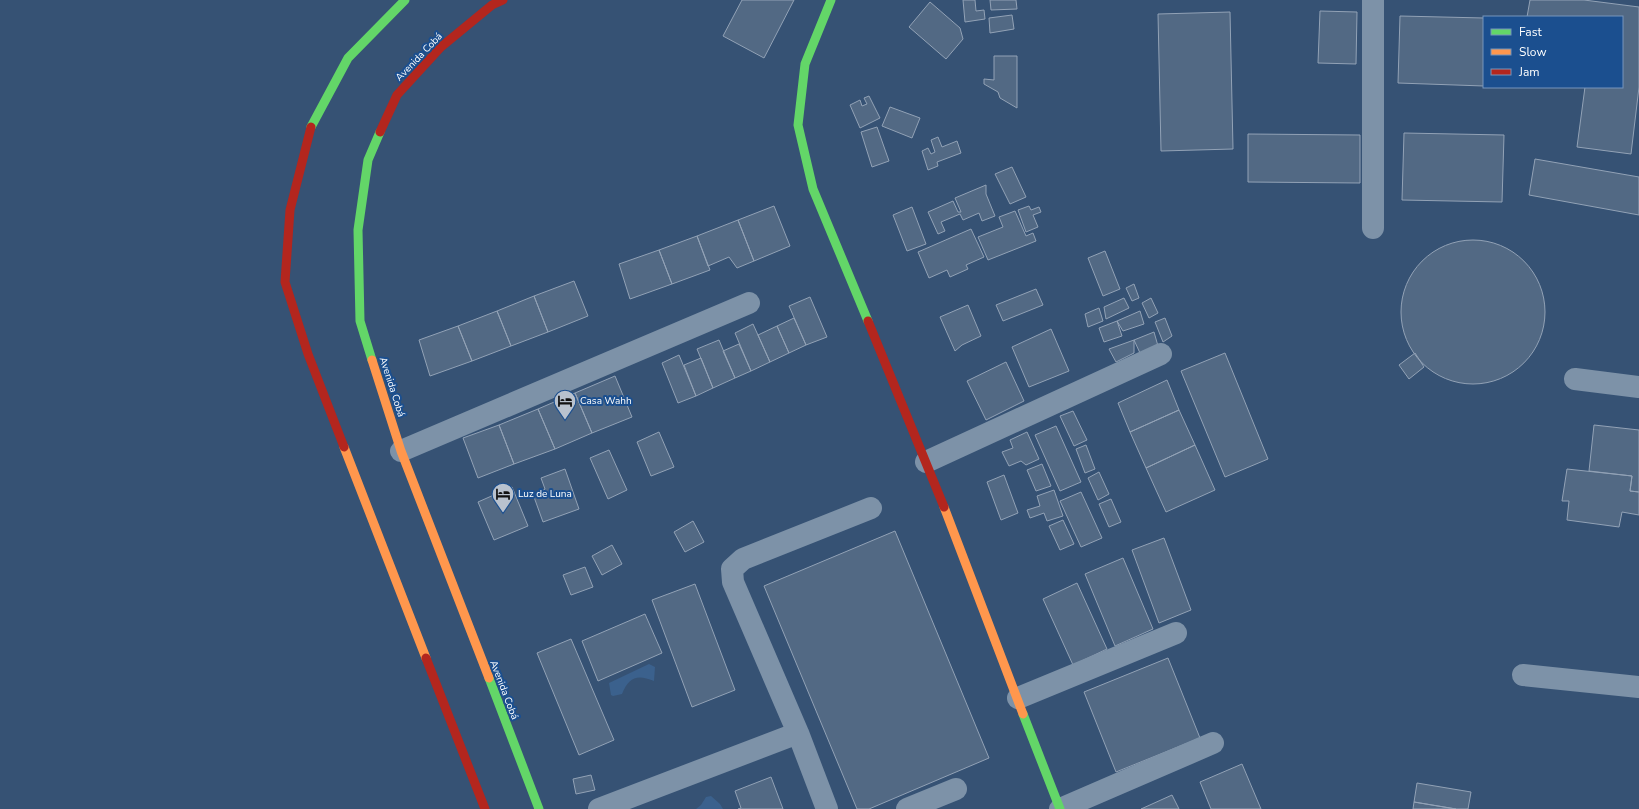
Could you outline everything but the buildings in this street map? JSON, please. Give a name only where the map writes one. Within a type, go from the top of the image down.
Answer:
[{"type":"street","points":[[404,0],[348,58],[310,130],[290,210],[285,282],[308,354],[485,809]]},
{"type":"street","name":"Avenida Cobá","points":[[503,0],[492,5],[441,47],[397,95],[368,160],[358,230],[360,321],[401,451],[539,809]]},
{"type":"street","points":[[831,0],[805,64],[798,125],[813,190],[926,462],[1060,809],[1213,743]]},
{"type":"street","points":[[1373,0],[1374,228]]},
{"type":"street","points":[[401,451],[749,303]]},
{"type":"street","points":[[926,462],[1161,354]]},
{"type":"street","points":[[1575,379],[1639,387]]},
{"type":"street","points":[[826,809],[798,733],[733,582],[732,569],[743,559],[871,508]]},
{"type":"street","points":[[1018,698],[1176,633]]},
{"type":"street","points":[[1523,676],[1639,687]]},
{"type":"street","points":[[599,809],[798,733]]},
{"type":"street","points":[[907,809],[956,789]]},
{"type":"water","points":[[649,664],[655,667],[654,681],[643,678],[634,678],[622,694],[611,695],[609,683]]},
{"type":"water","points":[[711,796],[723,809],[696,809],[701,805],[706,797]]},
{"type":"traffic: fast","points":[[311,127],[348,58],[405,0]]},
{"type":"traffic: fast","points":[[831,0],[805,64],[798,125],[813,189],[868,321]]},
{"type":"traffic: fast","points":[[372,360],[360,321],[358,230],[368,160],[380,132]]},
{"type":"traffic: fast","points":[[489,678],[539,809]]},
{"type":"traffic: fast","points":[[1023,714],[1060,809]]},
{"type":"traffic: slow","points":[[372,360],[401,451],[489,678]]},
{"type":"traffic: slow","points":[[344,447],[426,658]]},
{"type":"traffic: slow","points":[[944,507],[1023,714]]},
{"type":"traffic: jam","points":[[380,132],[397,95],[441,47],[492,5],[503,0]]},
{"type":"traffic: jam","points":[[311,127],[290,210],[285,282],[308,354],[344,447]]},
{"type":"traffic: jam","points":[[868,321],[944,507]]},
{"type":"traffic: jam","points":[[426,658],[485,809]]},
{"type":"place","name":"Casa Wahh","points":[[565,420]]},
{"type":"place","name":"Luz de Luna","points":[[503,514]]}]
